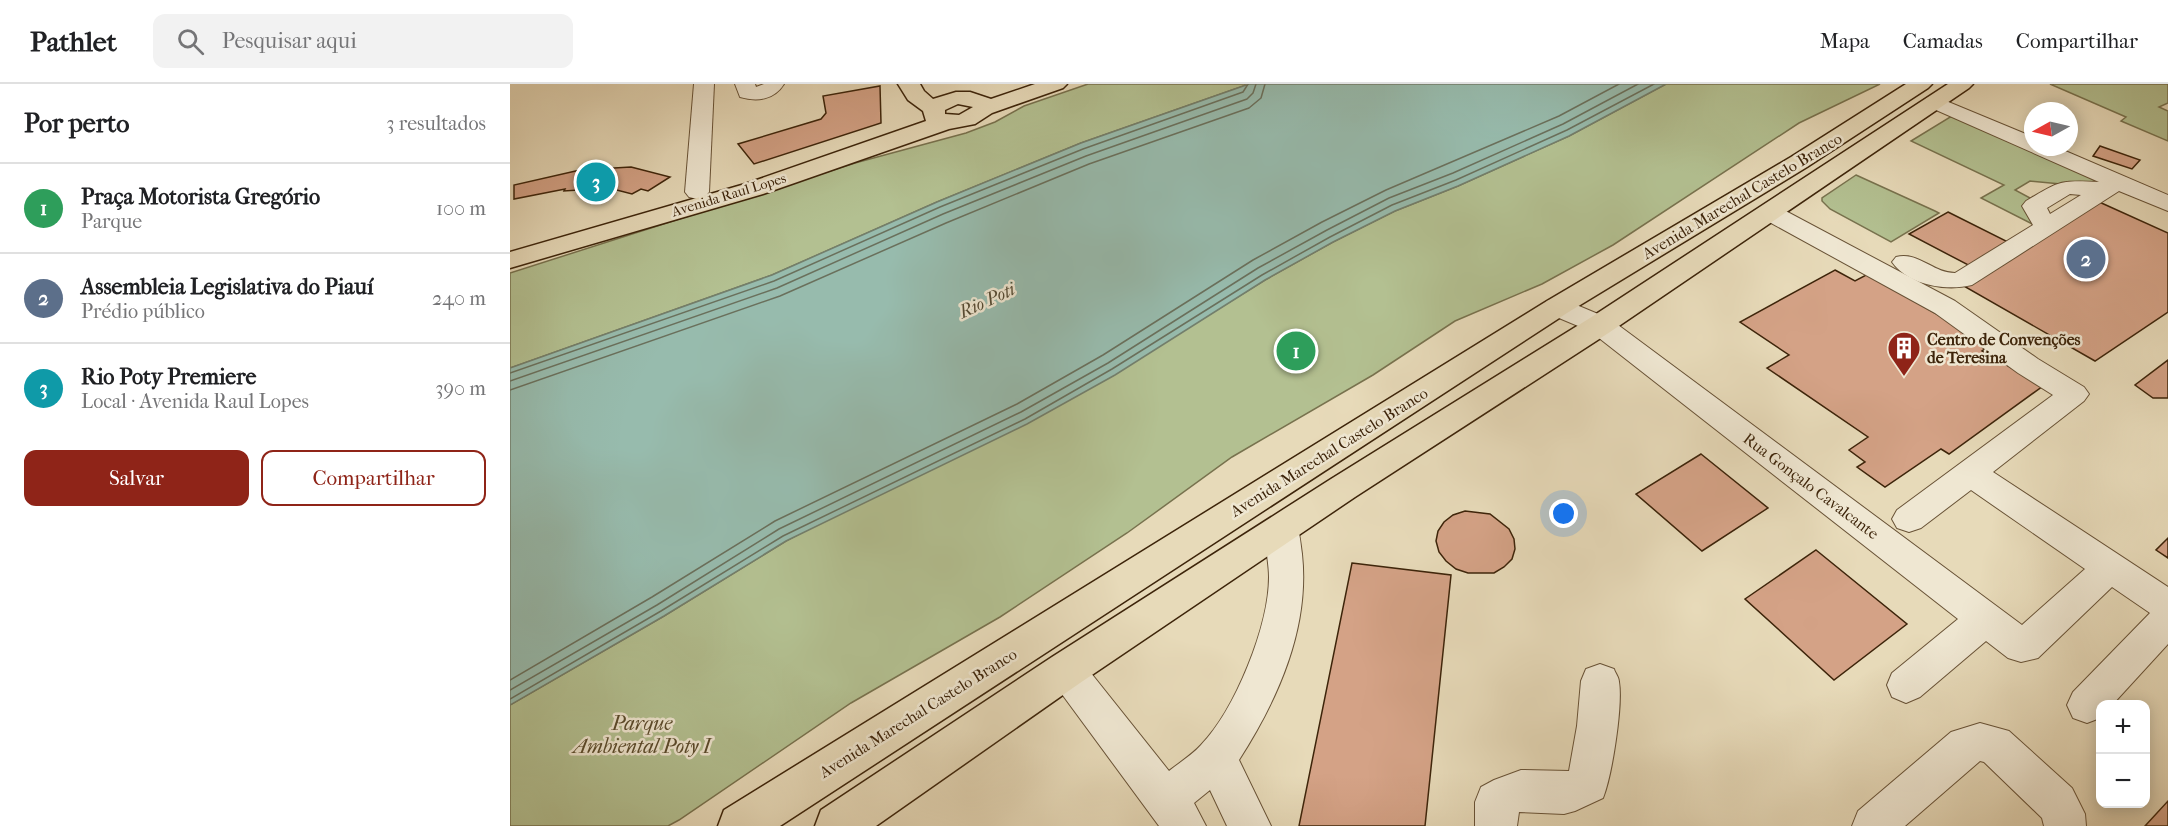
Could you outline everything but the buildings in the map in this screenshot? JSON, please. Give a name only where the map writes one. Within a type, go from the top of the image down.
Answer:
[{"type":"main road","points":[[909,84],[920,101],[937,114],[970,119],[970,101]]},
{"type":"main road","points":[[930,84],[942,93],[970,101],[1012,84]]},
{"type":"main road","points":[[937,114],[943,102],[970,101],[1056,84]]},
{"type":"main road","name":"Avenida Marechal Castelo Branco","points":[[740,826],[1557,307],[1860,138],[1927,93],[1962,84]]},
{"type":"main road","name":"Avenida Raul Lopes","points":[[510,244],[697,192],[937,114]]},
{"type":"main road","name":"Avenida Raul Lopes","points":[[510,260],[754,189],[937,114]]},
{"type":"main road","name":"Avenida Marechal Castelo Branco","points":[[837,826],[1066,670],[1282,528],[1781,207],[1860,138]]},
{"type":"main road","points":[[1168,554],[1193,588]]},
{"type":"street","points":[[697,192],[704,84]]},
{"type":"street","points":[[745,84],[747,93],[754,93],[768,91],[774,84]]},
{"type":"street","points":[[1927,93],[2024,141]]},
{"type":"street","points":[[2054,156],[2112,186],[2168,204]]},
{"type":"street","points":[[1781,207],[1944,281],[1962,279],[2112,186]]},
{"type":"street","points":[[1781,207],[1945,307],[2028,366],[2074,394],[1909,519]]},
{"type":"street","name":"Rua Gonçalo Cavalcante","points":[[1557,307],[1600,325],[2023,646],[2111,567]]},
{"type":"street","points":[[1970,474],[2168,606]]},
{"type":"street","points":[[1066,670],[1175,813],[1238,726],[1266,674],[1282,617],[1286,588],[1282,528]]},
{"type":"street","points":[[1906,685],[1985,619]]},
{"type":"street","points":[[2087,705],[2168,620]]},
{"type":"street","points":[[1496,826],[1496,802],[1508,793],[1526,789],[1561,794],[1576,792],[1588,784],[1600,681]]},
{"type":"street","points":[[1873,826],[1965,746],[1980,742],[1995,745],[2057,802],[2064,814],[2065,826]]},
{"type":"street","points":[[1216,759],[1250,826]]},
{"type":"green space","points":[[1088,84],[1249,84],[1081,143],[937,202],[772,275],[510,368],[510,273],[855,163],[966,133],[995,122],[1024,106]]},
{"type":"green space","name":"Parque Ambiental Poty I","points":[[1666,84],[1880,84],[1799,123],[1613,245],[1542,284],[1455,321],[1373,375],[1232,457],[1127,533],[1000,617],[851,703],[668,826],[510,826],[510,705],[664,616],[786,541],[1194,324],[1265,280],[1333,242],[1395,211],[1458,186],[1569,136]]},
{"type":"green space","points":[[2050,84],[2168,84],[2168,103],[2159,107],[2168,111],[2168,141],[2121,121],[2126,117]]},
{"type":"green space","points":[[1955,114],[2024,145],[2024,156],[2050,156],[2111,183],[2103,188],[2030,181],[2015,190],[2032,199],[2040,228],[1981,198],[2004,185],[1911,141]]},
{"type":"green space","points":[[1856,175],[1939,213],[1891,242],[1830,209],[1822,201],[1822,198]]},
{"type":"water","name":"Rio Poti","points":[[1249,84],[1666,84],[1569,136],[1458,186],[1395,211],[1333,242],[1265,280],[1115,375],[1027,424],[786,541],[664,616],[510,705],[510,368],[772,275],[937,202],[1081,143]]},
{"type":"place","name":"Rio Poty Premiere","points":[[596,182]]},
{"type":"place","name":"Assembleia Legislativa do Piauí","points":[[2086,259]]},
{"type":"place","name":"Praça Motorista Gregório","points":[[1296,351]]},
{"type":"place","name":"Centro de Convenções de Teresina","points":[[1904,377]]}]
